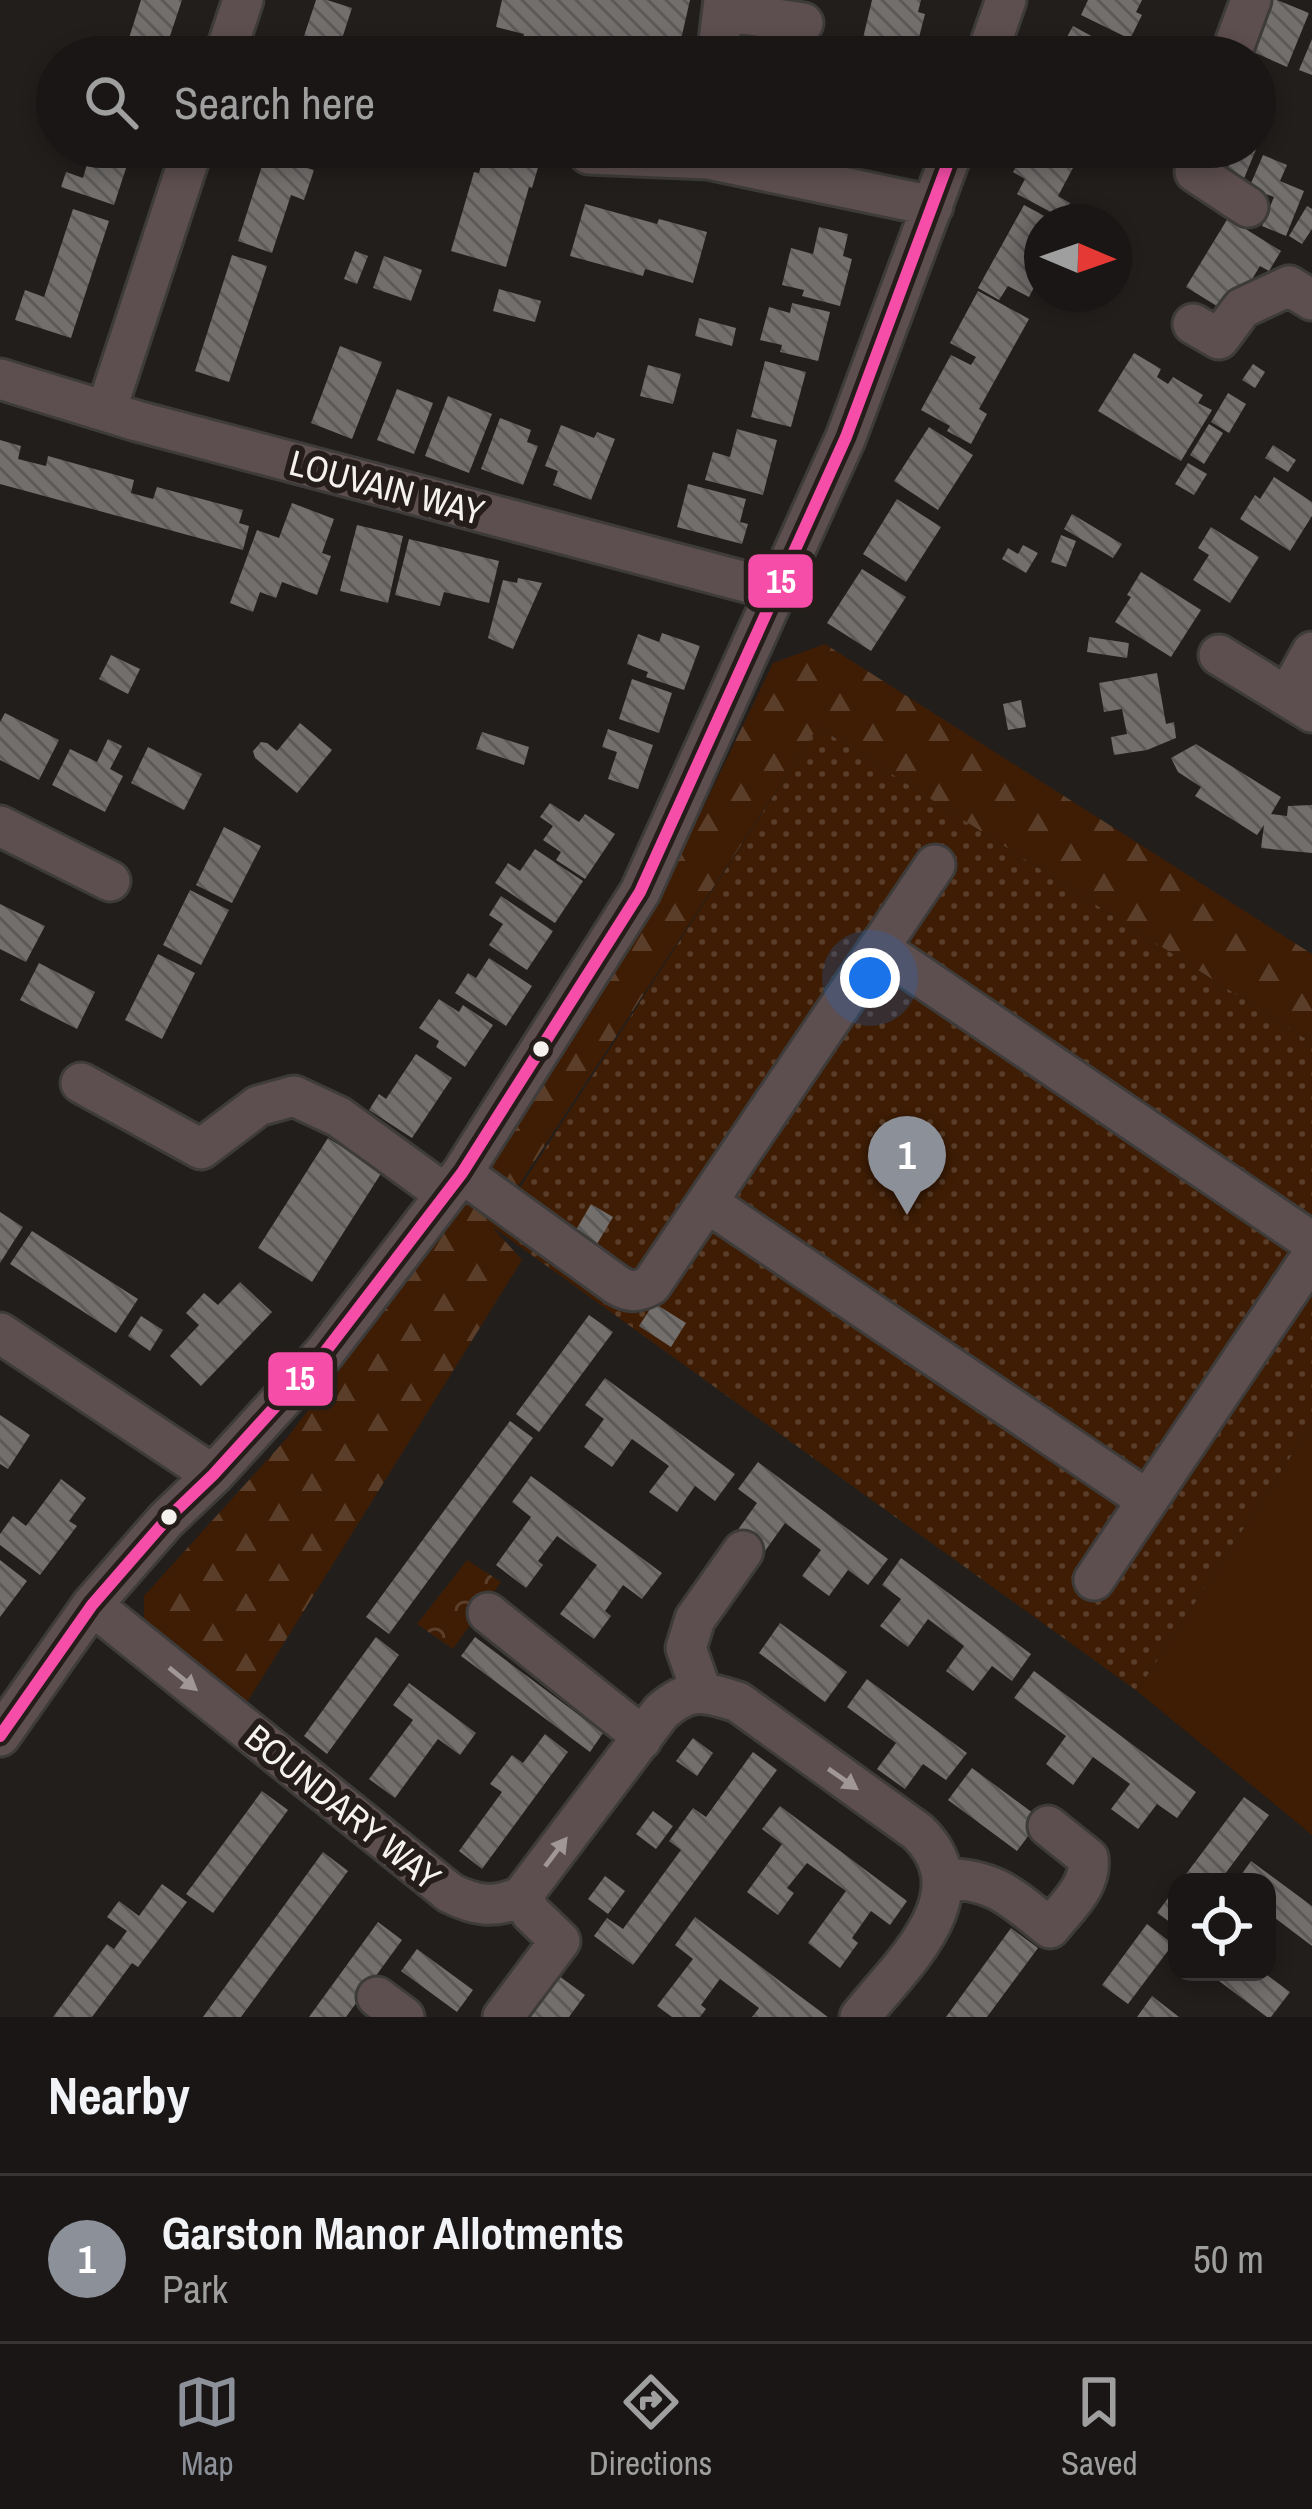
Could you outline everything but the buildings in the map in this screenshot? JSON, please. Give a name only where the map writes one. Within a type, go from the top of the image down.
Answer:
[{"type":"street","points":[[231,36],[243,0]]},
{"type":"street","points":[[993,36],[1006,0]]},
{"type":"street","points":[[1238,36],[1251,0]]},
{"type":"street","points":[[719,36],[723,6],[803,22]]},
{"type":"street","points":[[106,411],[187,168]]},
{"type":"street","points":[[772,168],[933,206]]},
{"type":"street","points":[[0,1736],[92,1605],[325,1352],[453,1184],[640,892],[846,437],[947,168]]},
{"type":"street","points":[[1196,168],[1195,172],[1249,207]]},
{"type":"street","points":[[1193,324],[1219,339],[1242,308],[1289,286],[1312,300]]},
{"type":"street","name":"LOUVAIN WAY","points":[[0,379],[776,590]]},
{"type":"street","points":[[1219,655],[1299,705],[1312,652]]},
{"type":"street","points":[[0,826],[110,880]]},
{"type":"street","points":[[81,1083],[201,1149],[258,1106],[294,1096],[339,1117],[627,1291],[639,1292],[651,1285],[935,866]]},
{"type":"street","points":[[879,948],[1312,1241]]},
{"type":"street","points":[[707,1202],[1147,1501]]},
{"type":"street","points":[[1094,1580],[1312,1256]]},
{"type":"street","points":[[0,1333],[213,1474]]},
{"type":"street","points":[[702,1693],[686,1648],[694,1619],[743,1551]]},
{"type":"street","name":"BOUNDARY WAY","points":[[92,1605],[449,1893],[480,1906],[522,1896]]},
{"type":"street","points":[[488,1613],[641,1740]]},
{"type":"street","points":[[503,2017],[560,1941],[531,1913],[522,1896],[661,1712],[693,1692],[738,1702],[918,1832],[934,1851],[943,1878],[938,1911],[860,2017]]},
{"type":"street","points":[[943,1878],[979,1880],[1001,1890],[1050,1928],[1090,1870],[1088,1858],[1048,1826]]},
{"type":"green space","points":[[825,644],[1312,954],[1312,1043],[818,727],[502,1211],[494,1229],[522,1260],[241,1712],[165,1646],[144,1618],[144,1596],[287,1438],[475,1193],[662,893],[773,663]]},
{"type":"green space","points":[[818,727],[1312,1043],[1312,1424],[1137,1691],[494,1228]]},
{"type":"green space","points":[[1312,1424],[1312,1835],[1137,1691]]},
{"type":"green space","points":[[467,1560],[501,1582],[453,1649],[417,1624]]},
{"type":"transit line","name":"15","points":[[0,1736],[92,1605],[325,1352],[462,1173],[640,892],[846,437],[946,168]]},
{"type":"place","name":"Garston Manor Allotments","points":[[907,1215]]}]
